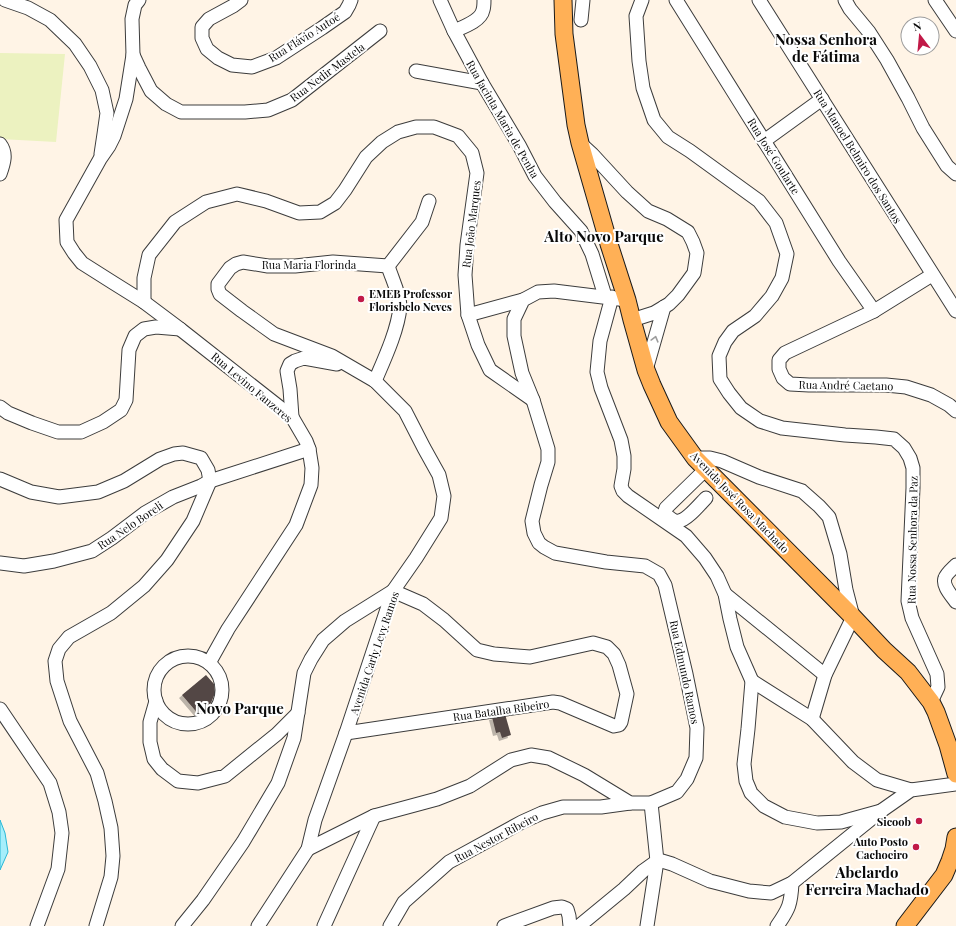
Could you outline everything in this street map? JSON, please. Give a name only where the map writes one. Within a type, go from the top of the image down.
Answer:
[{"type":"main road","name":"Avenida José Rosa Machado","points":[[563,0],[564,34],[576,125],[609,244],[615,298],[632,320],[646,370],[669,422],[700,463],[884,650],[908,672],[931,702],[936,712],[948,745],[956,774]]},
{"type":"main road","points":[[905,926],[944,875],[955,845]]},
{"type":"street","points":[[5,0],[28,8],[50,20],[75,44],[90,66],[102,90],[107,113],[100,160]]},
{"type":"street","points":[[133,55],[132,19],[135,5],[139,0]]},
{"type":"street","name":"Rua Flávio Autoé","points":[[241,0],[209,19],[202,27],[202,38],[207,49],[218,58],[232,65],[252,67],[276,58],[322,28],[345,12],[351,0]]},
{"type":"street","name":"Rua Jacinta Maria de Penha","points":[[440,0],[454,31],[482,83],[535,176],[554,202],[581,231],[615,298]]},
{"type":"street","points":[[454,31],[473,22],[479,17],[483,12],[484,0]]},
{"type":"street","points":[[581,20],[583,0]]},
{"type":"street","name":"Rua Nossa Senhora da Paz","points":[[642,0],[636,16],[639,61],[643,88],[654,120],[668,137],[690,151],[759,201],[776,223],[787,254],[782,278],[772,296],[755,316],[733,331],[724,342],[719,356],[720,378],[729,393],[741,408],[760,421],[782,428],[894,439],[904,448],[910,458],[913,468],[913,488],[908,601],[912,618],[937,674],[938,686],[931,702]]},
{"type":"street","name":"Rua José Goularte","points":[[676,0],[839,261],[874,312]]},
{"type":"street","name":"Rua Manoel Belmiro dos Santos","points":[[759,0],[956,311]]},
{"type":"street","points":[[845,0],[869,32],[887,60],[923,128],[947,166],[956,174]]},
{"type":"street","points":[[935,0],[956,31]]},
{"type":"street","name":"Rua Nedir Mastela","points":[[133,55],[151,91],[166,104],[182,112],[245,112],[268,110],[292,100],[380,31]]},
{"type":"street","name":"Rua Levino Fanzeres","points":[[133,55],[126,99],[114,136],[66,220],[68,242],[82,263],[144,302],[292,417],[306,441],[312,468],[311,485],[296,525],[228,629],[210,663]]},
{"type":"street","points":[[416,71],[482,83]]},
{"type":"street","points":[[764,140],[822,99]]},
{"type":"street","name":"Rua João Marques","points":[[144,302],[144,278],[149,255],[174,222],[206,202],[237,194],[266,201],[299,213],[320,212],[335,203],[366,157],[382,142],[398,132],[416,127],[434,127],[458,136],[472,152],[477,173],[467,245],[465,275],[468,315],[478,345],[490,370],[533,400]]},
{"type":"street","points":[[580,143],[627,192],[648,211],[667,219],[688,232],[697,253],[694,273],[678,295],[669,304],[654,313],[632,320]]},
{"type":"street","points":[[0,144],[5,154],[0,174]]},
{"type":"street","points":[[375,381],[396,327],[400,307],[398,294],[388,266],[422,222],[430,201]]},
{"type":"street","name":"Rua Maria Florinda","points":[[344,363],[332,356],[274,334],[220,294],[218,284],[230,268],[243,262],[268,266],[295,266],[333,262],[388,266]]},
{"type":"street","name":"Rua André Caetano","points":[[932,275],[874,312],[785,353],[779,360],[779,369],[783,378],[790,384],[886,385],[906,387],[931,395],[949,405],[956,411]]},
{"type":"street","points":[[468,315],[523,300],[538,292],[554,291],[615,298],[600,341],[598,372],[601,388],[621,440],[624,456],[624,469],[621,486],[628,496],[686,536],[705,558],[717,576],[725,594],[737,647],[752,680],[744,764],[746,781],[751,793],[764,806],[785,817],[817,823],[841,822],[881,811]]},
{"type":"street","name":"Rua Edmundo Ramos","points":[[523,300],[514,319],[514,336],[522,374],[533,400],[548,449],[548,462],[532,521],[534,533],[539,543],[555,553],[606,562],[645,566],[659,574],[665,586],[686,674],[697,728],[696,758],[687,779],[677,792],[651,803],[630,804]]},
{"type":"street","points":[[646,370],[664,307]]},
{"type":"street","points":[[0,407],[8,413],[58,432],[81,432],[103,422],[121,410],[126,400],[129,350],[135,336],[144,329],[156,327],[180,329]]},
{"type":"street","points":[[292,417],[287,371],[290,364],[304,358],[335,364],[344,363]]},
{"type":"street","name":"Avenida Carly Levy Ramos","points":[[258,926],[308,849],[315,820],[394,590],[441,518],[444,496],[439,475],[405,411],[375,381],[344,363]]},
{"type":"street","name":"Rua Nelo Boreli","points":[[0,562],[24,566],[54,561],[92,551],[145,513],[173,497],[210,481],[309,449]]},
{"type":"street","points":[[0,479],[32,492],[59,497],[98,492],[124,481],[160,460],[174,454],[183,453],[201,458],[208,470],[210,481],[193,521],[167,560],[144,586],[111,614],[69,637],[59,649],[55,661],[57,681],[70,721],[97,773],[111,828],[113,856],[111,877],[96,926]]},
{"type":"street","points":[[706,498],[685,519],[679,521],[674,521],[666,515],[664,511],[700,463],[710,458],[722,461],[759,477],[802,491],[829,517],[840,554],[846,590],[853,617],[825,675],[812,719]]},
{"type":"street","points":[[956,564],[945,578],[945,584],[956,602]]},
{"type":"street","points":[[182,926],[203,900],[243,842],[278,783],[294,738],[304,673],[311,659],[323,640],[345,621],[394,590]]},
{"type":"street","name":"Rua Batalha Ribeiro","points":[[346,733],[552,702],[560,703],[614,726],[619,725],[621,722],[627,694],[619,665],[614,654],[606,647],[593,643],[530,657],[494,654],[477,650],[444,620],[423,604],[394,590]]},
{"type":"street","points":[[725,594],[825,675]]},
{"type":"street","points":[[177,657],[200,657],[210,663],[217,671],[222,682],[223,693],[220,704],[214,713],[205,720],[194,724],[183,724],[172,721],[163,714],[156,701],[154,682],[159,671],[167,663],[177,657]]},
{"type":"street","points":[[752,680],[812,719],[853,762],[877,780],[911,790],[956,784]]},
{"type":"street","points":[[156,701],[150,722],[150,742],[154,759],[162,769],[178,781],[198,783],[225,776],[277,734],[298,713]]},
{"type":"street","points":[[0,709],[50,783],[59,812],[62,833],[58,869],[37,926]]},
{"type":"street","points":[[308,849],[374,816],[437,799],[470,786],[511,760],[531,756],[549,758],[584,775],[630,804]]},
{"type":"street","points":[[579,926],[624,890],[643,871],[657,861],[672,864],[710,881],[749,891],[770,893],[792,883],[881,811],[911,790]]},
{"type":"street","points":[[647,926],[657,861],[651,803]]},
{"type":"street","name":"Rua Nestor Ribeiro","points":[[390,926],[404,902],[449,862],[522,822],[542,813],[563,807],[601,807],[630,804]]},
{"type":"street","points":[[324,926],[374,816]]},
{"type":"street","points":[[777,926],[788,910],[791,898],[792,883]]},
{"type":"street","points":[[504,926],[553,908],[562,907],[566,909],[569,916],[570,926]]},
{"type":"green space","points":[[0,53],[65,54],[56,142],[0,139]]},
{"type":"water","points":[[0,820],[5,833],[8,852],[0,870]]},
{"type":"building","points":[[206,675],[214,684],[215,693],[211,703],[202,710],[205,713],[200,716],[182,695]]},
{"type":"building","points":[[505,714],[511,735],[502,738],[500,732],[496,733],[492,717]]},
{"type":"place","name":"EMEB Professor Florisbelo Neves","points":[[361,299]]},
{"type":"place","name":"Sicoob","points":[[919,821]]},
{"type":"place","name":"Auto Posto Cachoeiro","points":[[916,847]]},
{"type":"district","name":"Nossa Senhora de Fátima","points":[[826,48]]},
{"type":"district","name":"Alto Novo Parque","points":[[604,236]]},
{"type":"district","name":"Novo Parque","points":[[240,708]]},
{"type":"district","name":"Abelardo Ferreira Machado","points":[[867,880]]}]
